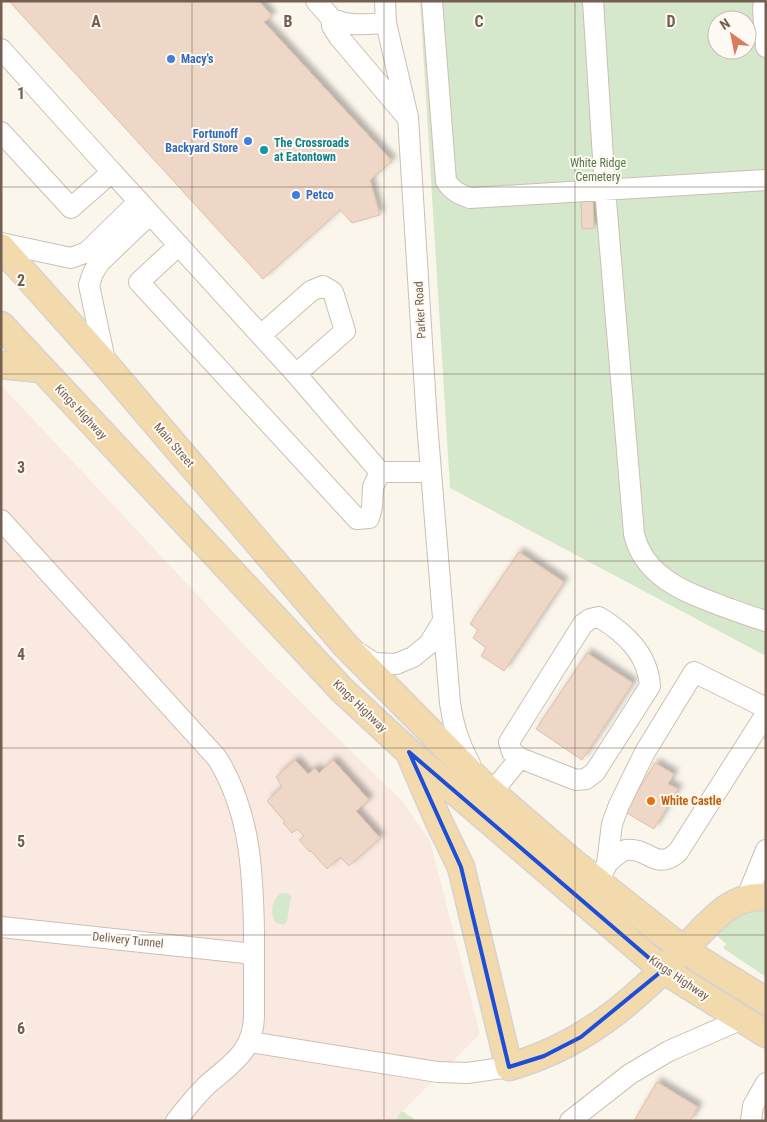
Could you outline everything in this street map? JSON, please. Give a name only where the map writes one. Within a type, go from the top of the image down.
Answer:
[{"type":"main road","name":"Main Street","points":[[1,245],[345,645]]},
{"type":"main road","name":"Kings Highway","points":[[1,325],[342,690],[409,752],[663,970],[756,1031]]},
{"type":"main road","points":[[1,365],[41,369]]},
{"type":"main road","name":"Kings Highway","points":[[345,645],[485,786],[602,873],[684,950],[766,1001]]},
{"type":"main road","points":[[409,752],[439,822],[461,867],[509,1067],[544,1056],[581,1037],[649,984],[713,918],[728,906],[756,898]]},
{"type":"street","points":[[316,1],[331,10],[344,24],[386,23]]},
{"type":"street","name":"Parker Road","points":[[385,1],[386,23],[408,117],[431,472],[452,725],[459,744],[485,786]]},
{"type":"street","points":[[432,1],[446,181],[450,188],[458,194],[470,198],[766,180]]},
{"type":"street","points":[[593,1],[605,189],[634,534],[637,545],[644,559],[656,573],[671,584],[704,600],[766,620]]},
{"type":"street","points":[[764,1],[766,47]]},
{"type":"street","points":[[331,10],[332,26],[339,37],[408,117]]},
{"type":"street","points":[[1,49],[296,374],[380,472],[431,472]]},
{"type":"street","points":[[1,132],[71,208],[112,172]]},
{"type":"street","points":[[1,245],[71,258],[80,256],[144,208]]},
{"type":"street","points":[[106,365],[89,285],[99,263],[144,208]]},
{"type":"street","points":[[179,245],[139,282],[357,519],[369,518],[372,507],[373,487],[380,472]]},
{"type":"street","points":[[261,335],[311,292],[323,286],[333,292],[345,331],[296,374]]},
{"type":"street","points":[[1,520],[207,746],[226,773],[242,816],[250,850],[253,879],[254,1027],[250,1042],[239,1056],[206,1087],[176,1121]]},
{"type":"street","points":[[599,617],[617,628],[636,649],[646,664],[650,686],[595,772],[586,778],[576,780],[520,758],[512,752],[509,742],[583,624],[590,619],[599,617]]},
{"type":"street","points":[[345,645],[374,663],[396,664],[413,657],[429,644],[443,621]]},
{"type":"street","points":[[694,672],[765,716],[678,852],[666,861],[658,861],[641,852],[626,850],[617,855],[602,873],[614,816],[645,752],[694,672]]},
{"type":"street","points":[[485,786],[520,758]]},
{"type":"street","points":[[614,816],[624,831],[639,845],[641,852]]},
{"type":"street","points":[[756,898],[766,850]]},
{"type":"street","name":"Delivery Tunnel","points":[[1,927],[254,954]]},
{"type":"street","points":[[570,1121],[630,1074],[662,1056],[756,1031]]},
{"type":"street","points":[[250,1042],[438,1072],[467,1073],[509,1067]]},
{"type":"street","points":[[752,1121],[753,1106],[766,1082]]},
{"type":"street","points":[[752,1121],[766,1112]]},
{"type":"highlighted area","points":[[409,752],[663,970],[581,1037],[544,1056],[509,1067],[461,867]]},
{"type":"shaded area","points":[[1,385],[265,667],[402,801],[430,841],[480,1034],[395,1121],[1,1121]]},
{"type":"green space","name":"White Ridge Cemetery","points":[[420,1],[766,1],[766,656],[450,488]]},
{"type":"green space","points":[[282,893],[288,893],[291,896],[287,922],[284,925],[276,923],[272,910],[276,898]]},
{"type":"green space","points":[[766,909],[766,977],[723,948],[726,944],[713,932],[743,911]]},
{"type":"green space","points":[[402,1111],[417,1121],[395,1121]]},
{"type":"building","name":"The Crossroads at Eatontown","points":[[9,1],[259,1],[272,16],[264,22],[392,161],[370,180],[380,215],[352,223],[340,210],[263,279]]},
{"type":"building","points":[[581,200],[593,200],[594,228],[582,229]]},
{"type":"building","points":[[519,552],[564,582],[504,671],[481,656],[486,648],[473,638],[478,630],[470,624]]},
{"type":"building","points":[[587,653],[633,683],[582,760],[536,729]]},
{"type":"building","points":[[295,760],[308,774],[315,768],[319,773],[333,760],[369,800],[356,811],[380,838],[349,866],[340,857],[327,869],[299,840],[304,836],[297,829],[292,833],[267,801],[282,787],[276,777]]},
{"type":"building","name":"White Castle","points":[[655,763],[674,774],[668,784],[678,789],[654,829],[625,812]]},
{"type":"building","points":[[657,1082],[698,1107],[690,1121],[634,1121]]},
{"type":"place","name":"Macy's","points":[[171,59]]},
{"type":"place","name":"Fortunoff Backyard Store","points":[[248,141]]},
{"type":"place","name":"The Crossroads at Eatontown","points":[[264,150]]},
{"type":"place","name":"Petco","points":[[296,195]]},
{"type":"place","name":"White Castle","points":[[651,801]]}]
